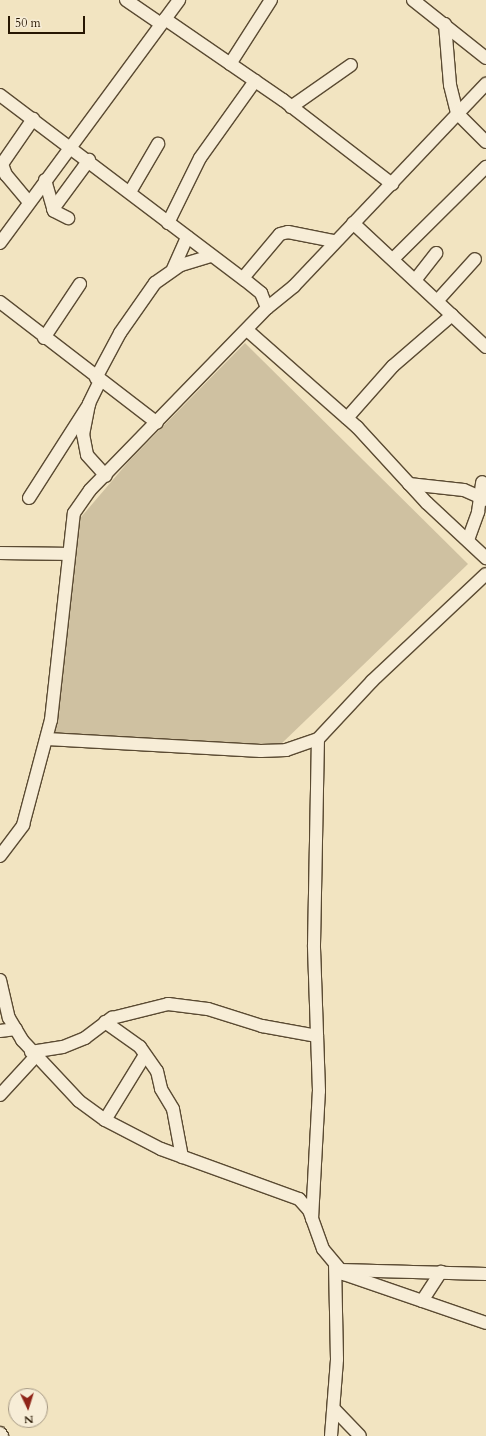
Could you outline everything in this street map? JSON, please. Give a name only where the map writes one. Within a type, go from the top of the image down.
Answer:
[{"type":"street","points":[[126,0],[142,5],[163,22],[255,81],[392,184]]},
{"type":"street","points":[[0,243],[28,201],[71,147],[179,0]]},
{"type":"street","points":[[230,64],[271,0]]},
{"type":"street","points":[[413,0],[486,58]]},
{"type":"street","points":[[445,24],[450,85],[457,113],[486,142]]},
{"type":"street","points":[[291,107],[351,64]]},
{"type":"street","points":[[168,223],[200,158],[255,81]]},
{"type":"street","points":[[0,856],[23,826],[46,739],[56,682],[74,513],[106,476],[267,308],[294,286],[334,242],[392,184],[457,113],[486,84]]},
{"type":"street","points":[[0,95],[89,160],[211,256],[243,278],[261,293],[267,308]]},
{"type":"street","points":[[28,201],[6,175],[2,164],[33,120]]},
{"type":"street","points":[[130,192],[158,144]]},
{"type":"street","points":[[53,210],[89,160]]},
{"type":"street","points":[[393,259],[486,166]]},
{"type":"street","points":[[45,180],[53,210],[68,218]]},
{"type":"street","points":[[353,223],[416,279],[452,314],[484,341]]},
{"type":"street","points":[[243,278],[280,234],[288,232],[334,242]]},
{"type":"street","points":[[106,476],[86,450],[82,434],[89,404],[98,380],[138,304],[173,269],[186,237]]},
{"type":"street","points":[[416,279],[436,253]]},
{"type":"street","points":[[173,269],[211,256]]},
{"type":"street","points":[[438,300],[475,259]]},
{"type":"street","points":[[44,338],[80,284]]},
{"type":"street","points":[[0,302],[98,380],[157,423]]},
{"type":"street","points":[[347,418],[393,366],[452,314]]},
{"type":"street","points":[[247,330],[347,418],[409,484],[486,558]]},
{"type":"street","points":[[29,498],[89,404]]},
{"type":"street","points":[[462,490],[484,480],[483,499],[468,540]]},
{"type":"street","points":[[409,484],[462,490],[483,499]]},
{"type":"street","points":[[0,553],[69,554]]},
{"type":"street","points":[[46,739],[261,752],[286,750],[318,739],[372,681],[486,574]]},
{"type":"street","points":[[312,1220],[319,1091],[314,930],[318,739]]},
{"type":"street","points":[[0,980],[16,1029],[33,1054],[79,1101],[105,1120],[182,1157],[299,1200],[312,1220],[323,1249],[338,1268],[357,1280],[486,1323]]},
{"type":"street","points":[[0,1095],[33,1054],[75,1042],[104,1022],[150,1007],[186,1005],[317,1036]]},
{"type":"street","points":[[104,1022],[140,1047],[145,1054],[173,1109],[182,1157]]},
{"type":"street","points":[[0,1031],[16,1029]]},
{"type":"street","points":[[105,1120],[145,1054]]},
{"type":"street","points":[[338,1268],[486,1274]]},
{"type":"street","points":[[331,1436],[338,1359],[338,1268]]},
{"type":"street","points":[[422,1301],[442,1272]]},
{"type":"street","points":[[334,1409],[360,1436]]},
{"type":"shaded area","points":[[245,343],[468,564],[280,745],[47,734],[70,530],[129,461]]}]
